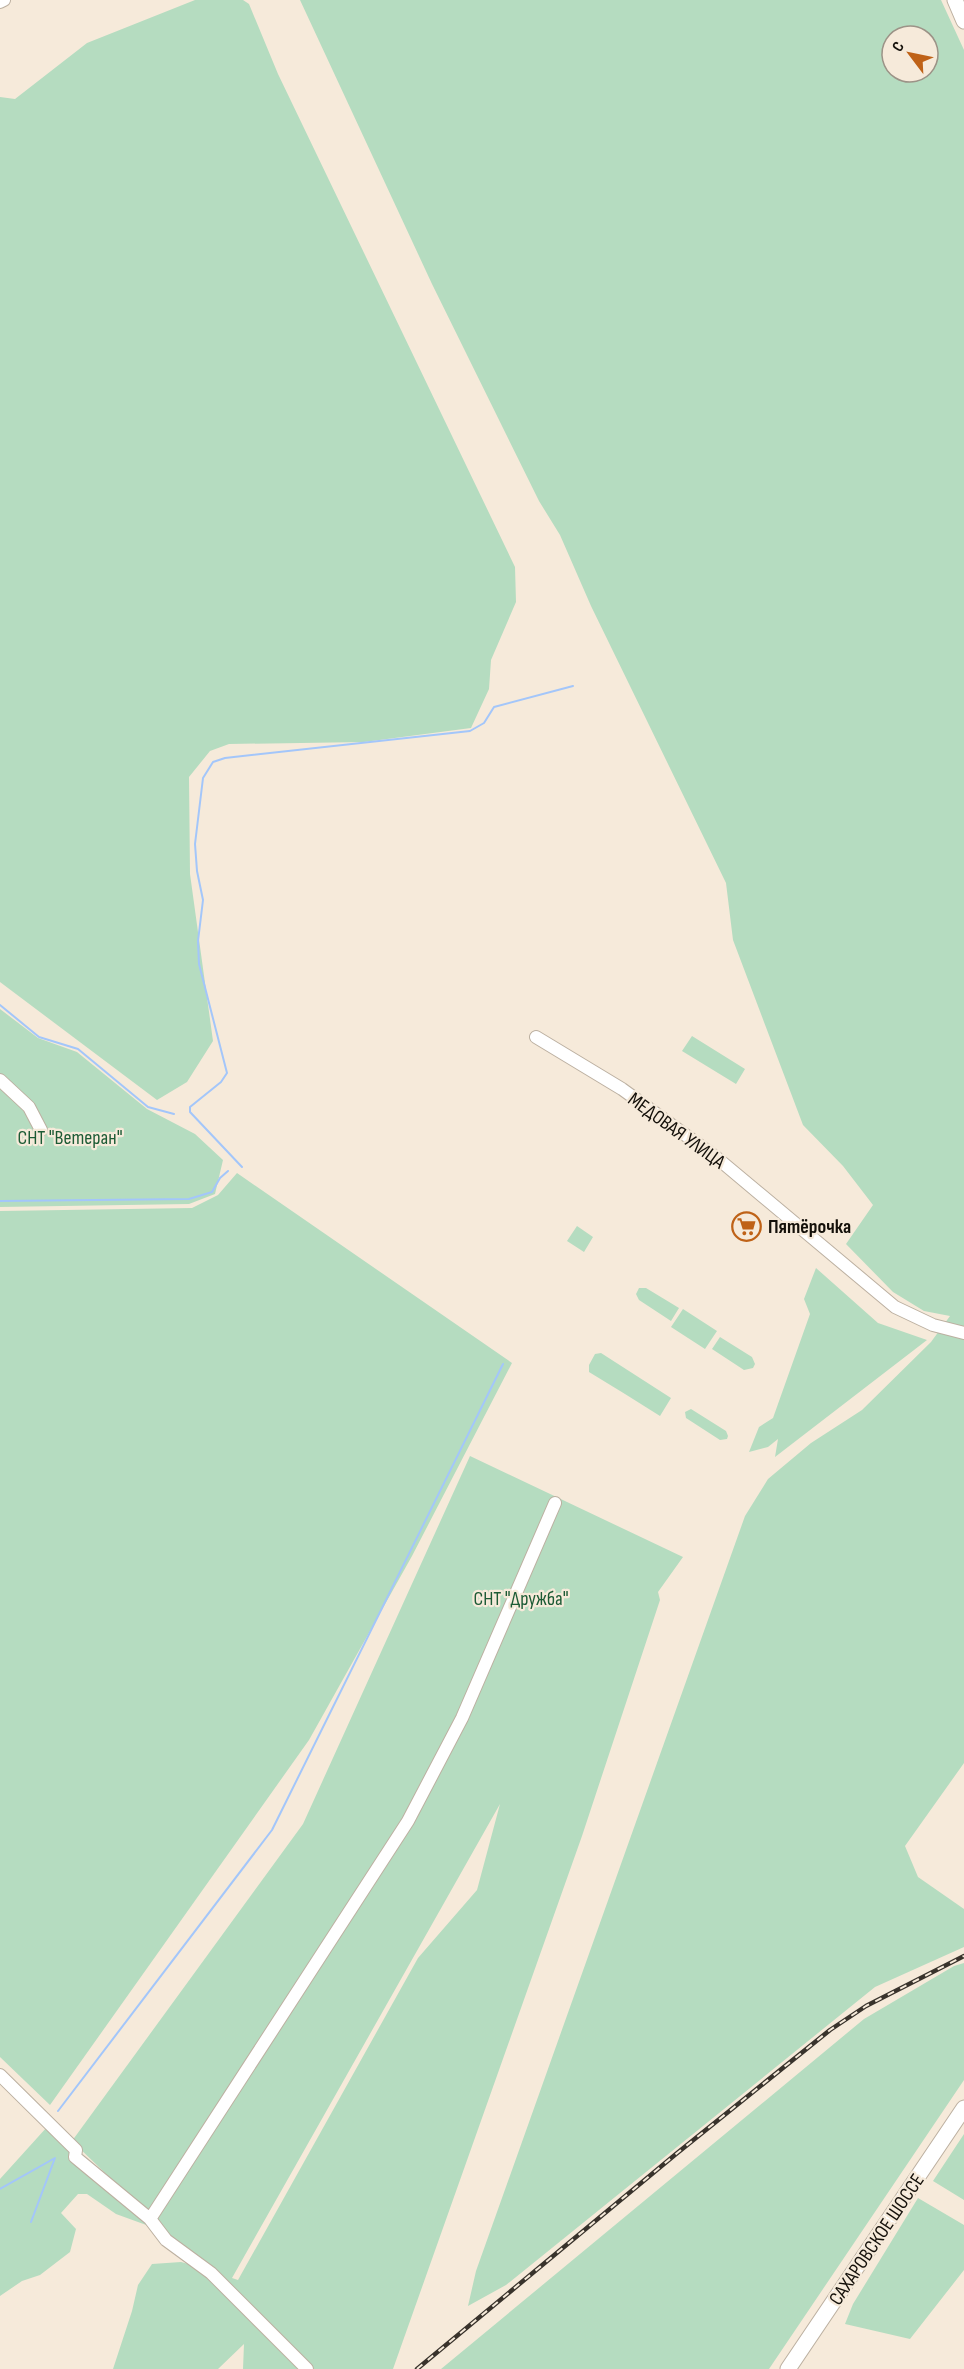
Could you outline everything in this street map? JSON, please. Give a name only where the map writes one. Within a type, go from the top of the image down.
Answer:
[{"type":"main road","points":[[955,0],[964,21]]},
{"type":"main road","name":"САХАРОВСКОЕ ШОССЕ","points":[[788,2369],[964,2108]]},
{"type":"street","name":"МЕДОВАЯ УЛИЦА","points":[[537,1037],[622,1089],[684,1133],[741,1177],[894,1307],[933,1325],[964,1333]]},
{"type":"street","points":[[0,1080],[29,1107],[41,1130]]},
{"type":"street","points":[[150,2219],[408,1821],[462,1718],[555,1503]]},
{"type":"street","points":[[0,2075],[76,2150],[75,2157],[150,2219],[166,2240],[212,2273],[307,2369]]},
{"type":"green space","points":[[195,0],[243,0],[249,4],[278,74],[515,567],[516,602],[491,660],[489,689],[471,728],[364,742],[229,744],[210,751],[189,777],[190,874],[213,1041],[187,1082],[157,1100],[0,982],[0,97],[15,99],[87,43]]},
{"type":"green space","points":[[300,0],[941,0],[964,50],[964,1763],[905,1846],[918,1877],[964,1909],[964,1947],[875,1987],[506,2285],[468,2306],[476,2271],[745,1516],[768,1479],[811,1443],[862,1410],[931,1342],[950,1316],[924,1311],[893,1292],[846,1244],[873,1205],[843,1166],[803,1125],[733,940],[726,883],[591,606],[560,535],[539,501],[432,284]]},
{"type":"green space","name":"СНТ \"Ветеран\"","points":[[0,1009],[38,1038],[77,1052],[147,1109],[195,1134],[223,1160],[215,1194],[189,1204],[0,1207]]},
{"type":"green space","points":[[692,1036],[745,1069],[736,1084],[682,1051]]},
{"type":"green space","points":[[237,1173],[512,1363],[412,1556],[309,1740],[50,2105],[0,2057],[0,1211],[192,1208],[218,1195]]},
{"type":"green space","points":[[577,1226],[593,1237],[584,1252],[567,1241]]},
{"type":"green space","points":[[816,1268],[878,1323],[927,1340],[775,1457],[778,1439],[768,1447],[749,1452],[759,1427],[773,1418],[810,1314],[804,1299]]},
{"type":"green space","points":[[639,1288],[646,1288],[679,1308],[671,1321],[639,1300],[636,1294]]},
{"type":"green space","points":[[683,1309],[717,1331],[705,1349],[671,1327]]},
{"type":"green space","points":[[720,1337],[752,1357],[755,1364],[753,1368],[744,1370],[712,1349]]},
{"type":"green space","points":[[601,1353],[671,1398],[660,1416],[589,1372],[589,1365],[595,1354]]},
{"type":"green space","points":[[691,1409],[726,1431],[727,1439],[720,1440],[686,1418],[685,1412]]},
{"type":"green space","name":"СНТ \"Дружба\"","points":[[470,1456],[683,1557],[658,1592],[660,1600],[582,1836],[393,2369],[243,2369],[244,2344],[218,2369],[113,2369],[138,2285],[152,2264],[181,2262],[203,2268],[72,2141],[303,1824]],"holes":[[[500,1804],[477,1890],[418,1958],[238,2280],[232,2278]]]},
{"type":"green space","points":[[964,1963],[964,2080],[769,2369],[441,2369],[864,2019],[954,1966]]},
{"type":"green space","points":[[47,2127],[149,2226],[116,2214],[87,2194],[78,2194],[61,2213],[76,2229],[70,2252],[40,2275],[22,2281],[0,2296],[0,2179]]},
{"type":"green space","points":[[964,2134],[964,2200],[933,2181]]},
{"type":"green space","points":[[918,2198],[964,2225],[964,2270],[910,2339],[845,2324],[853,2304]]},
{"type":"waterway","points":[[242,1167],[190,1112],[190,1107],[221,1082],[227,1073],[199,964],[198,941],[203,900],[197,871],[195,844],[203,778],[213,762],[225,758],[470,731],[484,723],[494,707],[573,686]]},
{"type":"waterway","points":[[0,1005],[39,1037],[78,1049],[148,1107],[174,1114]]},
{"type":"waterway","points":[[0,1201],[189,1199],[212,1192],[220,1178],[228,1171]]},
{"type":"waterway","points":[[58,2111],[272,1830],[503,1364]]},
{"type":"waterway","points":[[0,2189],[55,2158],[31,2222]]},
{"type":"railway","points":[[417,2369],[676,2154],[830,2030],[866,2006],[964,1956]]},
{"type":"place","name":"Пятёрочка","points":[[747,1226]]}]
